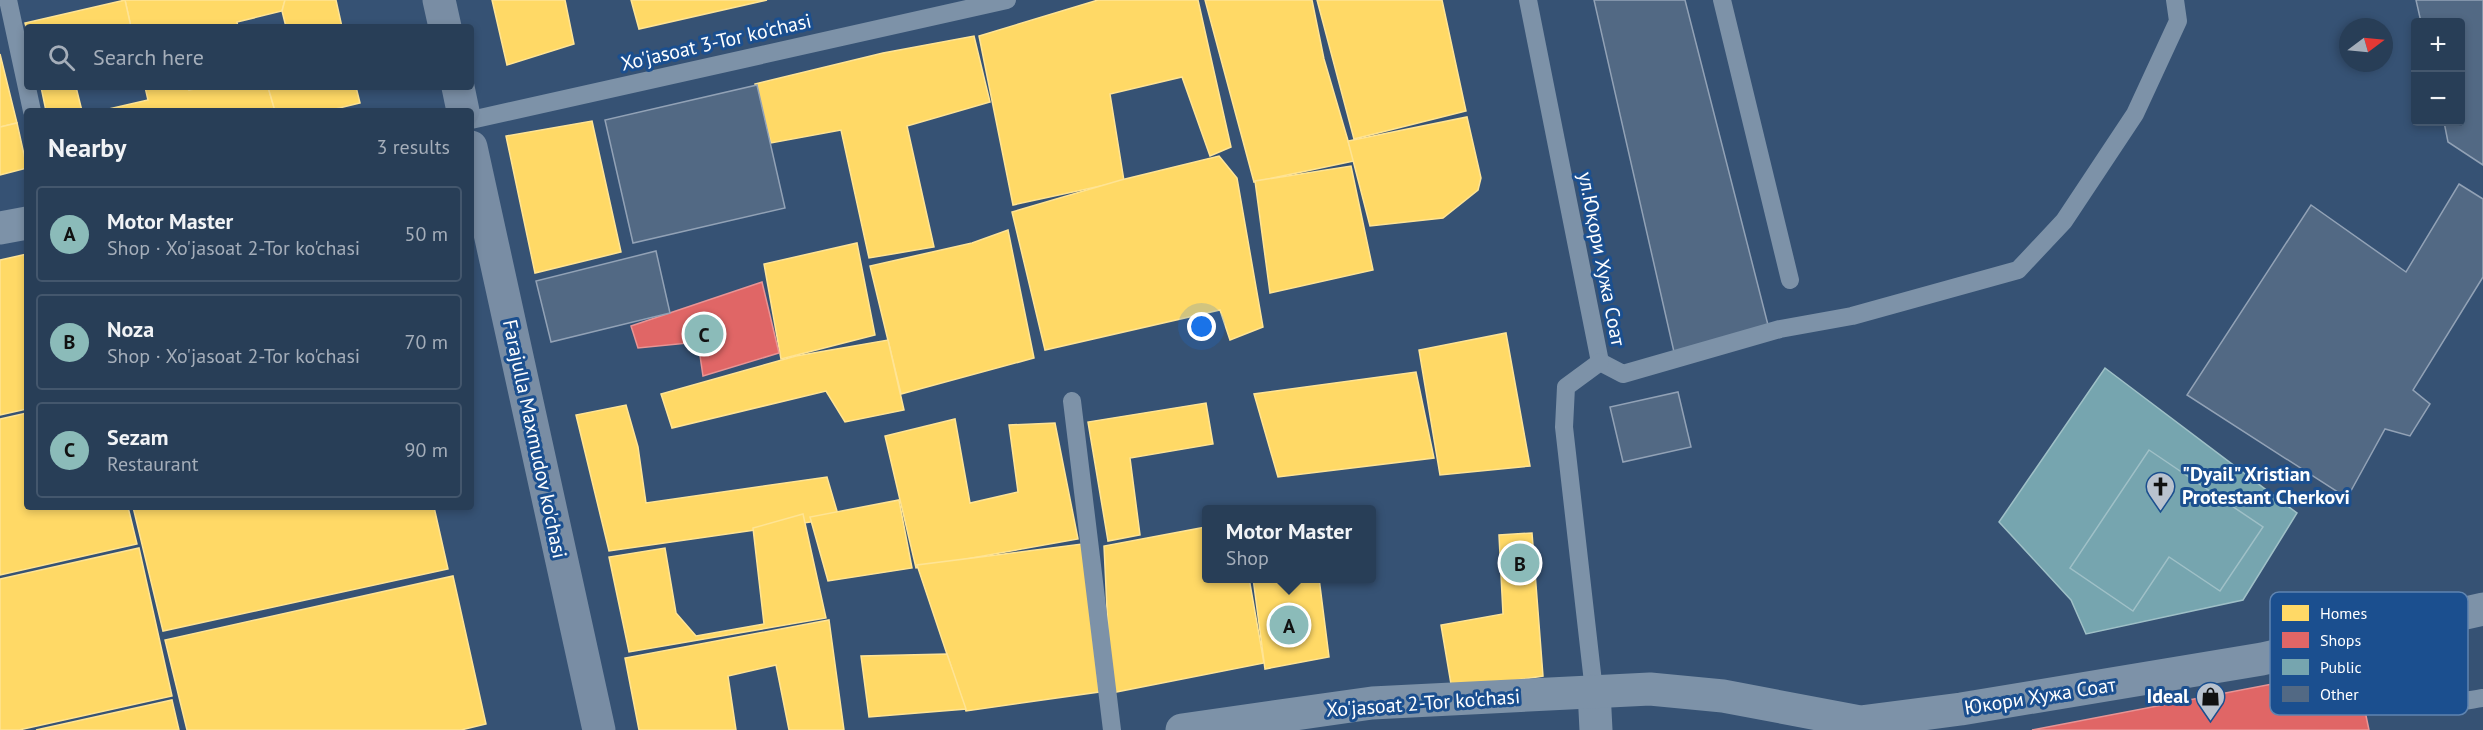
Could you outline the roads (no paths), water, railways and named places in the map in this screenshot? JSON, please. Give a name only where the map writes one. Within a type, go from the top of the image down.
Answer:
[{"type":"main road","points":[[439,0],[444,24]]},
{"type":"main road","points":[[459,90],[462,108]]},
{"type":"main road","name":"Farajulla Maxmudov ko'chasi","points":[[474,161],[599,730]]},
{"type":"street","points":[[0,228],[24,224]]},
{"type":"street","name":"Юкори Хужа Соат","points":[[2468,612],[2483,609]]},
{"type":"street","name":"Юкори Хужа Соат","points":[[1594,692],[1650,689],[1723,696],[1860,722],[1961,709],[2270,657]]},
{"type":"street","points":[[1594,692],[1596,730]]},
{"type":"street","name":"Xo'jasoat 2-Tor ko'chasi","points":[[1182,730],[1372,703],[1594,692]]},
{"type":"lane","points":[[8,0],[24,74]]},
{"type":"lane","name":"ул.Юқори Хужа Соат","points":[[1528,0],[1600,362],[1566,387],[1564,427],[1594,692]]},
{"type":"lane","points":[[1722,0],[1790,280]]},
{"type":"lane","points":[[1600,362],[1623,374],[1779,329],[1852,316],[2018,270],[2064,221],[2135,114],[2178,21],[2175,0]]},
{"type":"lane","name":"Xo'jasoat 3-Tor ko'chasi","points":[[474,119],[996,1]]},
{"type":"lane","points":[[27,90],[31,108]]},
{"type":"lane","points":[[1072,401],[1112,730]]},
{"type":"lane","points":[[2468,700],[2483,698]]},
{"type":"place","name":"Sezam","points":[[704,334]]},
{"type":"place","name":"\"Dyail\" Xristian Protestant Cherkovi","points":[[2161,512]]},
{"type":"place","name":"Noza","points":[[1520,563]]},
{"type":"place","name":"Motor Master","points":[[1289,625]]},
{"type":"place","name":"Ideal","points":[[2210,722]]}]
